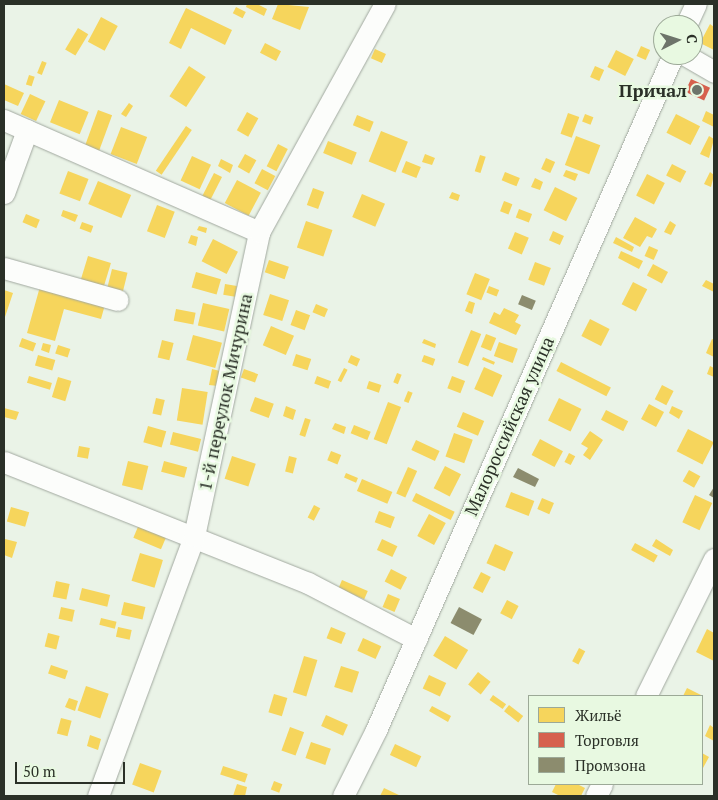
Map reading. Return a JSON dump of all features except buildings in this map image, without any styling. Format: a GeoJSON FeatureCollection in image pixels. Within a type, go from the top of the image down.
{"type":"FeatureCollection","features":[{"type":"Feature","properties":{"kind":"street","name":"1-й переулок Мичурина"},"geometry":{"type":"LineString","coordinates":[[98,796],[194,536],[259,232],[385,4]]}},
{"type":"Feature","properties":{"kind":"street","name":"Малороссийская улица"},"geometry":{"type":"LineString","coordinates":[[343,796],[416,639],[669,65]]}},
{"type":"Feature","properties":{"kind":"street"},"geometry":{"type":"LineString","coordinates":[[702,65],[714,72]]}},
{"type":"Feature","properties":{"kind":"street"},"geometry":{"type":"LineString","coordinates":[[4,120],[259,232]]}},
{"type":"Feature","properties":{"kind":"street"},"geometry":{"type":"LineString","coordinates":[[4,193],[27,130]]}},
{"type":"Feature","properties":{"kind":"street"},"geometry":{"type":"LineString","coordinates":[[4,268],[118,300]]}},
{"type":"Feature","properties":{"kind":"street"},"geometry":{"type":"LineString","coordinates":[[4,462],[194,536],[308,583],[416,639]]}},
{"type":"Feature","properties":{"kind":"street"},"geometry":{"type":"LineString","coordinates":[[646,695],[714,559]]}},
{"type":"Feature","properties":{"kind":"place","name":"Причал"},"geometry":{"type":"Point","coordinates":[697,90]}}]}
